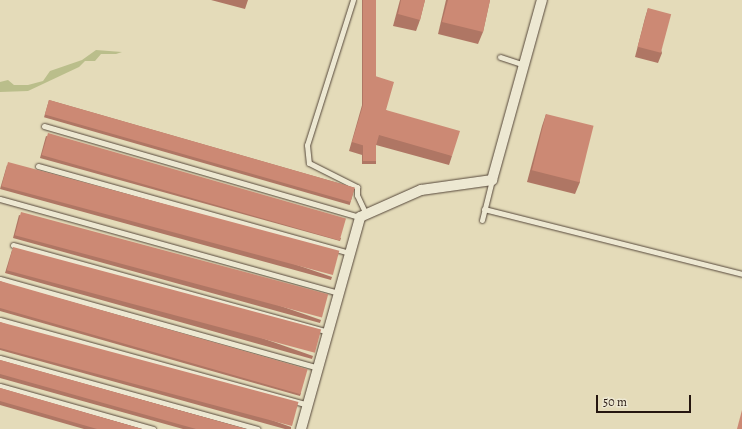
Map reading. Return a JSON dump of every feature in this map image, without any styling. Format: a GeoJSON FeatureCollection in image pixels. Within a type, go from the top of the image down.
{"type":"FeatureCollection","features":[{"type":"Feature","properties":{"kind":"street"},"geometry":{"type":"LineString","coordinates":[[301,429],[350,252],[363,216],[421,190],[492,180],[542,0]]}},
{"type":"Feature","properties":{"kind":"lane"},"geometry":{"type":"LineString","coordinates":[[44,126],[363,216],[357,187],[309,164],[307,145],[353,0]]}},
{"type":"Feature","properties":{"kind":"lane"},"geometry":{"type":"LineString","coordinates":[[500,57],[525,65]]}},
{"type":"Feature","properties":{"kind":"lane"},"geometry":{"type":"LineString","coordinates":[[38,166],[350,252]]}},
{"type":"Feature","properties":{"kind":"lane"},"geometry":{"type":"LineString","coordinates":[[482,220],[492,180]]}},
{"type":"Feature","properties":{"kind":"lane"},"geometry":{"type":"LineString","coordinates":[[0,199],[339,293]]}},
{"type":"Feature","properties":{"kind":"lane"},"geometry":{"type":"LineString","coordinates":[[484,209],[742,274]]}},
{"type":"Feature","properties":{"kind":"lane"},"geometry":{"type":"LineString","coordinates":[[13,245],[328,332]]}},
{"type":"Feature","properties":{"kind":"lane"},"geometry":{"type":"LineString","coordinates":[[0,279],[318,368]]}},
{"type":"Feature","properties":{"kind":"lane"},"geometry":{"type":"LineString","coordinates":[[0,320],[308,405]]}},
{"type":"Feature","properties":{"kind":"lane"},"geometry":{"type":"LineString","coordinates":[[0,358],[257,429]]}},
{"type":"Feature","properties":{"kind":"lane"},"geometry":{"type":"LineString","coordinates":[[0,386],[153,429]]}},
{"type":"Feature","properties":{"kind":"green space"},"geometry":{"type":"Polygon","coordinates":[[[96,50],[122,52],[116,54],[101,54],[95,61],[85,61],[79,67],[28,91],[0,92],[0,82],[8,80],[14,85],[28,85],[43,81],[50,71],[82,60],[96,50]]]}},
{"type":"Feature","properties":{"kind":"building"},"geometry":{"type":"Polygon","coordinates":[[[363,0],[376,0],[376,161],[363,161],[363,0]]]}},
{"type":"Feature","properties":{"kind":"building"},"geometry":{"type":"Polygon","coordinates":[[[401,0],[425,0],[420,20],[398,14],[401,0]]]}},
{"type":"Feature","properties":{"kind":"building"},"geometry":{"type":"Polygon","coordinates":[[[448,0],[490,0],[483,32],[442,22],[448,0]]]}},
{"type":"Feature","properties":{"kind":"building"},"geometry":{"type":"Polygon","coordinates":[[[648,8],[671,14],[661,53],[638,47],[648,8]]]}},
{"type":"Feature","properties":{"kind":"building"},"geometry":{"type":"Polygon","coordinates":[[[372,75],[394,82],[386,110],[460,131],[452,156],[379,135],[375,149],[352,142],[372,75]]]}},
{"type":"Feature","properties":{"kind":"building"},"geometry":{"type":"Polygon","coordinates":[[[49,100],[355,188],[351,202],[45,114],[49,100]]]}},
{"type":"Feature","properties":{"kind":"building"},"geometry":{"type":"Polygon","coordinates":[[[546,114],[594,126],[580,182],[532,170],[546,114]]]}},
{"type":"Feature","properties":{"kind":"building"},"geometry":{"type":"Polygon","coordinates":[[[48,133],[346,218],[340,241],[42,155],[48,133]]]}},
{"type":"Feature","properties":{"kind":"building"},"geometry":{"type":"Polygon","coordinates":[[[8,162],[339,251],[333,275],[2,186],[8,162]]]}},
{"type":"Feature","properties":{"kind":"building"},"geometry":{"type":"Polygon","coordinates":[[[21,212],[328,294],[322,317],[15,235],[21,212]]]}},
{"type":"Feature","properties":{"kind":"building"},"geometry":{"type":"Polygon","coordinates":[[[13,247],[321,330],[315,353],[7,270],[13,247]]]}},
{"type":"Feature","properties":{"kind":"building"},"geometry":{"type":"Polygon","coordinates":[[[0,281],[308,369],[300,394],[0,308],[0,281]]]}},
{"type":"Feature","properties":{"kind":"building"},"geometry":{"type":"Polygon","coordinates":[[[0,322],[298,402],[292,426],[0,348],[0,322]]]}},
{"type":"Feature","properties":{"kind":"building"},"geometry":{"type":"Polygon","coordinates":[[[0,360],[246,429],[196,429],[0,374],[0,360]]]}},
{"type":"Feature","properties":{"kind":"building"},"geometry":{"type":"Polygon","coordinates":[[[0,388],[142,429],[97,429],[0,401],[0,388]]]}},
{"type":"Feature","properties":{"kind":"building"},"geometry":{"type":"Polygon","coordinates":[[[742,410],[742,429],[737,429],[742,410]]]}}]}
